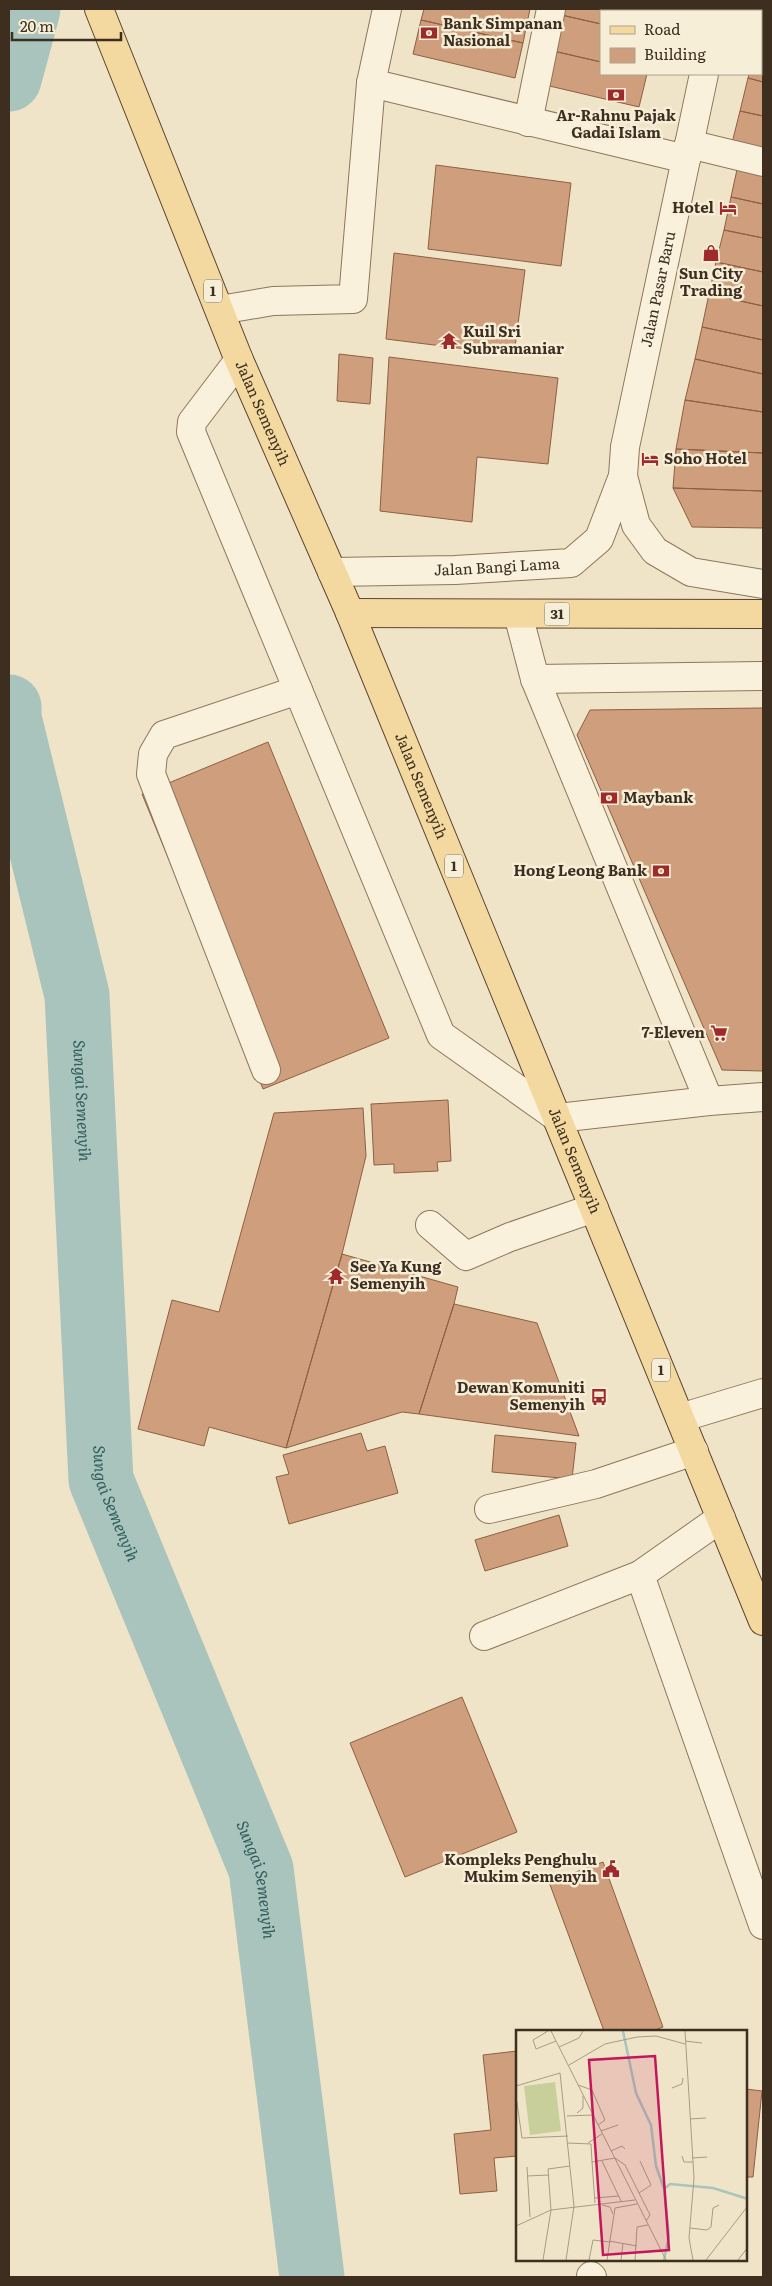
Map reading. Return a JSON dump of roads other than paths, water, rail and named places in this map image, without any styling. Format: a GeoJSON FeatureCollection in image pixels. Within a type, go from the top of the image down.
{"type":"FeatureCollection","features":[{"type":"Feature","properties":{"kind":"main road","name":"Jalan Semenyih"},"geometry":{"type":"LineString","coordinates":[[99,9],[239,360],[350,613],[763,1621]]}},
{"type":"Feature","properties":{"kind":"main road","name":"31"},"geometry":{"type":"LineString","coordinates":[[350,613],[763,614]]}},
{"type":"Feature","properties":{"kind":"street"},"geometry":{"type":"LineString","coordinates":[[220,310],[273,301],[354,298],[371,83],[388,9]]}},
{"type":"Feature","properties":{"kind":"street"},"geometry":{"type":"LineString","coordinates":[[528,122],[551,9]]}},
{"type":"Feature","properties":{"kind":"street","name":"Jalan Pasar Baru"},"geometry":{"type":"LineString","coordinates":[[623,476],[625,446],[704,75]]}},
{"type":"Feature","properties":{"kind":"street"},"geometry":{"type":"LineString","coordinates":[[371,83],[528,122],[687,151],[763,162]]}},
{"type":"Feature","properties":{"kind":"street"},"geometry":{"type":"LineString","coordinates":[[239,360],[192,422],[191,432],[441,1035],[558,1118],[709,1101],[763,1097]]}},
{"type":"Feature","properties":{"kind":"street"},"geometry":{"type":"LineString","coordinates":[[623,476],[636,525],[655,550],[691,572],[763,584]]}},
{"type":"Feature","properties":{"kind":"street","name":"Jalan Bangi Lama"},"geometry":{"type":"LineString","coordinates":[[332,572],[455,570],[571,563],[599,539],[623,476]]}},
{"type":"Feature","properties":{"kind":"street"},"geometry":{"type":"LineString","coordinates":[[518,614],[536,679],[709,1101]]}},
{"type":"Feature","properties":{"kind":"street"},"geometry":{"type":"LineString","coordinates":[[536,679],[763,676]]}},
{"type":"Feature","properties":{"kind":"street"},"geometry":{"type":"LineString","coordinates":[[266,1070],[151,774],[153,754],[164,735],[298,690]]}},
{"type":"Feature","properties":{"kind":"street"},"geometry":{"type":"LineString","coordinates":[[430,1225],[466,1256],[510,1237],[594,1208]]}},
{"type":"Feature","properties":{"kind":"street"},"geometry":{"type":"LineString","coordinates":[[680,1418],[763,1393]]}},
{"type":"Feature","properties":{"kind":"street"},"geometry":{"type":"LineString","coordinates":[[489,1509],[596,1484],[694,1450]]}},
{"type":"Feature","properties":{"kind":"street"},"geometry":{"type":"LineString","coordinates":[[484,1636],[640,1574],[721,1518]]}},
{"type":"Feature","properties":{"kind":"street"},"geometry":{"type":"LineString","coordinates":[[640,1574],[763,1925]]}},
{"type":"Feature","properties":{"kind":"waterway","name":"Sungai Semenyih"},"geometry":{"type":"LineString","coordinates":[[9,79],[28,9]]}},
{"type":"Feature","properties":{"kind":"waterway","name":"Sungai Semenyih"},"geometry":{"type":"LineString","coordinates":[[9,707],[9,718],[77,995],[101,1480],[261,1869],[312,2277]]}},
{"type":"Feature","properties":{"kind":"place","name":"Bank Simpanan Nasional"},"geometry":{"type":"Point","coordinates":[429,33]}},
{"type":"Feature","properties":{"kind":"place","name":"Ar-Rahnu Pajak Gadai Islam"},"geometry":{"type":"Point","coordinates":[616,95]}},
{"type":"Feature","properties":{"kind":"place","name":"Hotel"},"geometry":{"type":"Point","coordinates":[728,208]}},
{"type":"Feature","properties":{"kind":"place","name":"Sun City Trading"},"geometry":{"type":"Point","coordinates":[711,253]}},
{"type":"Feature","properties":{"kind":"place","name":"Kuil Sri Subramaniar"},"geometry":{"type":"Point","coordinates":[449,341]}},
{"type":"Feature","properties":{"kind":"place","name":"Soho Hotel"},"geometry":{"type":"Point","coordinates":[650,459]}},
{"type":"Feature","properties":{"kind":"place","name":"Maybank"},"geometry":{"type":"Point","coordinates":[609,798]}},
{"type":"Feature","properties":{"kind":"place","name":"Hong Leong Bank"},"geometry":{"type":"Point","coordinates":[661,871]}},
{"type":"Feature","properties":{"kind":"place","name":"7-Eleven"},"geometry":{"type":"Point","coordinates":[719,1033]}},
{"type":"Feature","properties":{"kind":"place","name":"See Ya Kung Semenyih"},"geometry":{"type":"Point","coordinates":[336,1276]}},
{"type":"Feature","properties":{"kind":"place","name":"Dewan Komuniti Semenyih"},"geometry":{"type":"Point","coordinates":[599,1397]}},
{"type":"Feature","properties":{"kind":"place","name":"Kompleks Penghulu Mukim Semenyih"},"geometry":{"type":"Point","coordinates":[611,1869]}}]}
